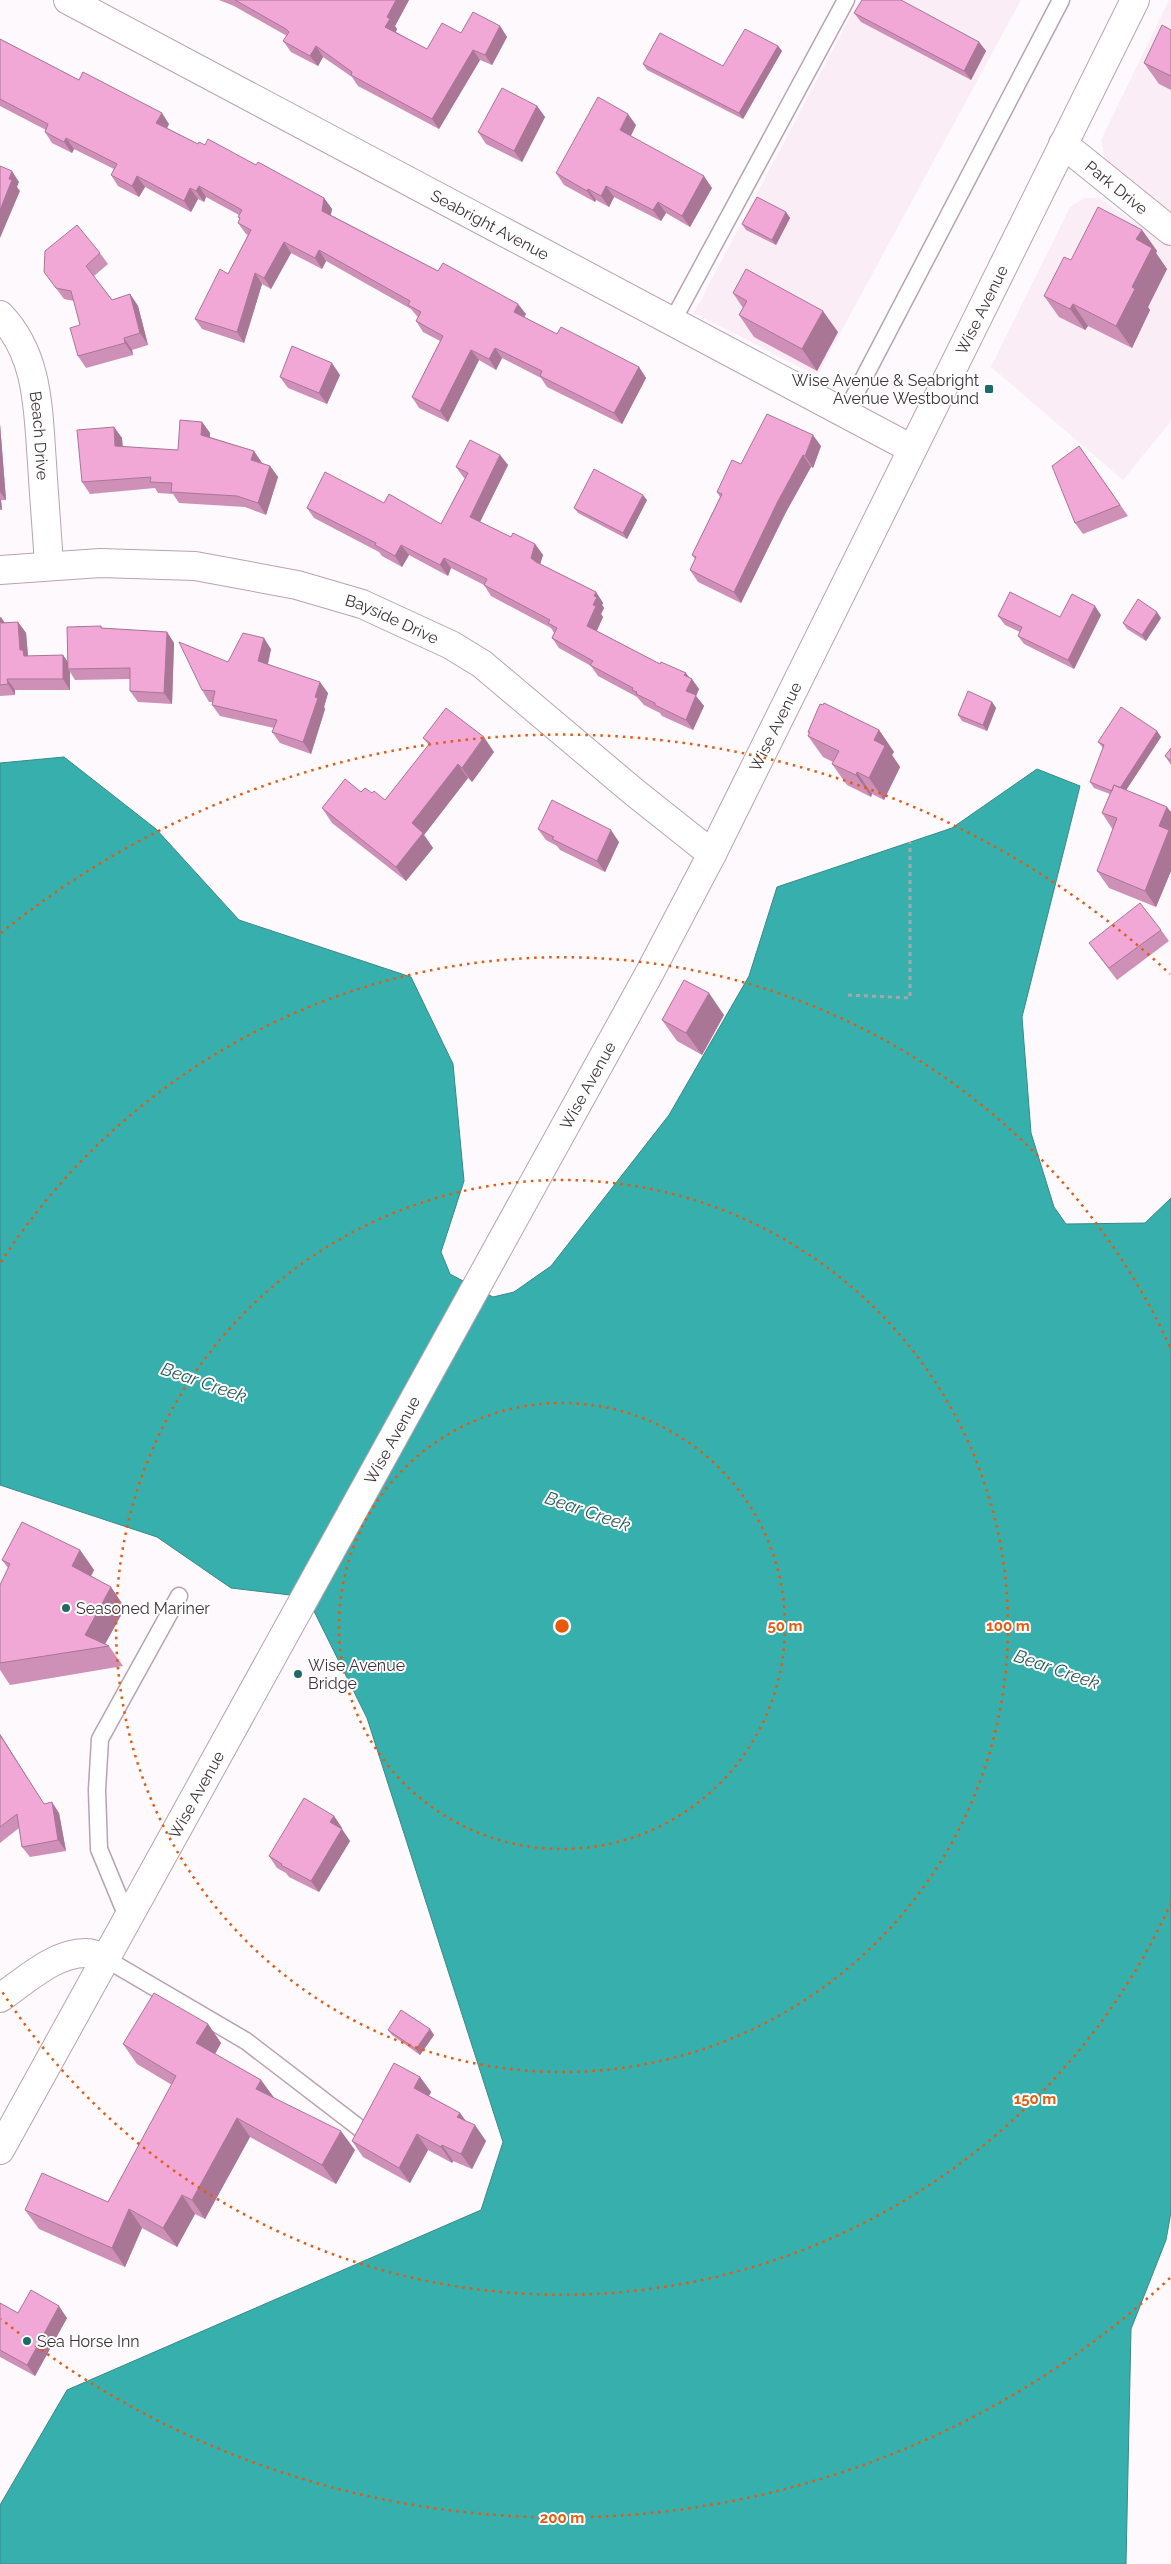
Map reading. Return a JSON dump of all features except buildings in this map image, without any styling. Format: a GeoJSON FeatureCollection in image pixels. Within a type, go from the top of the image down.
{"type":"FeatureCollection","features":[{"type":"Feature","properties":{"kind":"main road","name":"Seabright Avenue"},"geometry":{"type":"LineString","coordinates":[[68,0],[912,449]]}},
{"type":"Feature","properties":{"kind":"main road","name":"Wise Avenue"},"geometry":{"type":"LineString","coordinates":[[0,2150],[542,1171],[649,974],[712,854],[1135,0]]}},
{"type":"Feature","properties":{"kind":"main road","name":"Park Drive"},"geometry":{"type":"LineString","coordinates":[[1063,144],[1171,231]]}},
{"type":"Feature","properties":{"kind":"main road","name":"Beach Drive"},"geometry":{"type":"LineString","coordinates":[[0,315],[11,326],[22,346],[35,387],[49,566]]}},
{"type":"Feature","properties":{"kind":"main road","name":"Bayside Drive"},"geometry":{"type":"LineString","coordinates":[[0,570],[49,566],[142,563],[227,570],[334,595],[390,616],[451,645],[482,664],[634,792],[712,854]]}},
{"type":"Feature","properties":{"kind":"main road"},"geometry":{"type":"LineString","coordinates":[[0,1998],[39,1971],[68,1956],[90,1953],[106,1959]]}},
{"type":"Feature","properties":{"kind":"lane"},"geometry":{"type":"LineString","coordinates":[[672,322],[846,0]]}},
{"type":"Feature","properties":{"kind":"lane"},"geometry":{"type":"LineString","coordinates":[[845,414],[1061,0]]}},
{"type":"Feature","properties":{"kind":"lane"},"geometry":{"type":"LineString","coordinates":[[128,1918],[99,1849],[96,1790],[100,1739],[179,1596]]}},
{"type":"Feature","properties":{"kind":"lane"},"geometry":{"type":"LineString","coordinates":[[106,1959],[246,2040],[362,2130]]}},
{"type":"Feature","properties":{"kind":"path"},"geometry":{"type":"LineString","coordinates":[[848,995],[910,998],[910,842]]}},
{"type":"Feature","properties":{"kind":"shaded area"},"geometry":{"type":"Polygon","coordinates":[[[859,0],[1021,0],[817,376],[694,313],[859,0]]]}},
{"type":"Feature","properties":{"kind":"shaded area"},"geometry":{"type":"Polygon","coordinates":[[[1169,0],[1171,0],[1171,211],[1105,161],[1101,140],[1169,0]]]}},
{"type":"Feature","properties":{"kind":"shaded area"},"geometry":{"type":"Polygon","coordinates":[[[1085,198],[1099,198],[1171,246],[1171,421],[1123,480],[991,367],[1070,207],[1085,198]]]}},
{"type":"Feature","properties":{"kind":"water","name":"Bear Creek"},"geometry":{"type":"Polygon","coordinates":[[[64,757],[156,829],[239,920],[411,977],[453,1064],[464,1181],[441,1252],[450,1274],[493,1297],[514,1292],[551,1266],[669,1115],[749,976],[777,887],[952,828],[1037,769],[1080,786],[1022,1017],[1031,1133],[1054,1207],[1066,1224],[1145,1223],[1171,1198],[1171,2212],[1166,2240],[1131,2329],[1126,2564],[0,2564],[0,2505],[67,2390],[481,2210],[503,2142],[367,1718],[307,1597],[231,1588],[157,1537],[0,1485],[0,763],[64,757]]]}},
{"type":"Feature","properties":{"kind":"place","name":"Wise Avenue & Seabright Avenue Westbound"},"geometry":{"type":"Point","coordinates":[989,389]}},
{"type":"Feature","properties":{"kind":"place","name":"Seasoned Mariner"},"geometry":{"type":"Point","coordinates":[66,1608]}},
{"type":"Feature","properties":{"kind":"place","name":"Wise Avenue Bridge"},"geometry":{"type":"Point","coordinates":[298,1674]}},
{"type":"Feature","properties":{"kind":"place","name":"Sea Horse Inn"},"geometry":{"type":"Point","coordinates":[27,2341]}}]}
